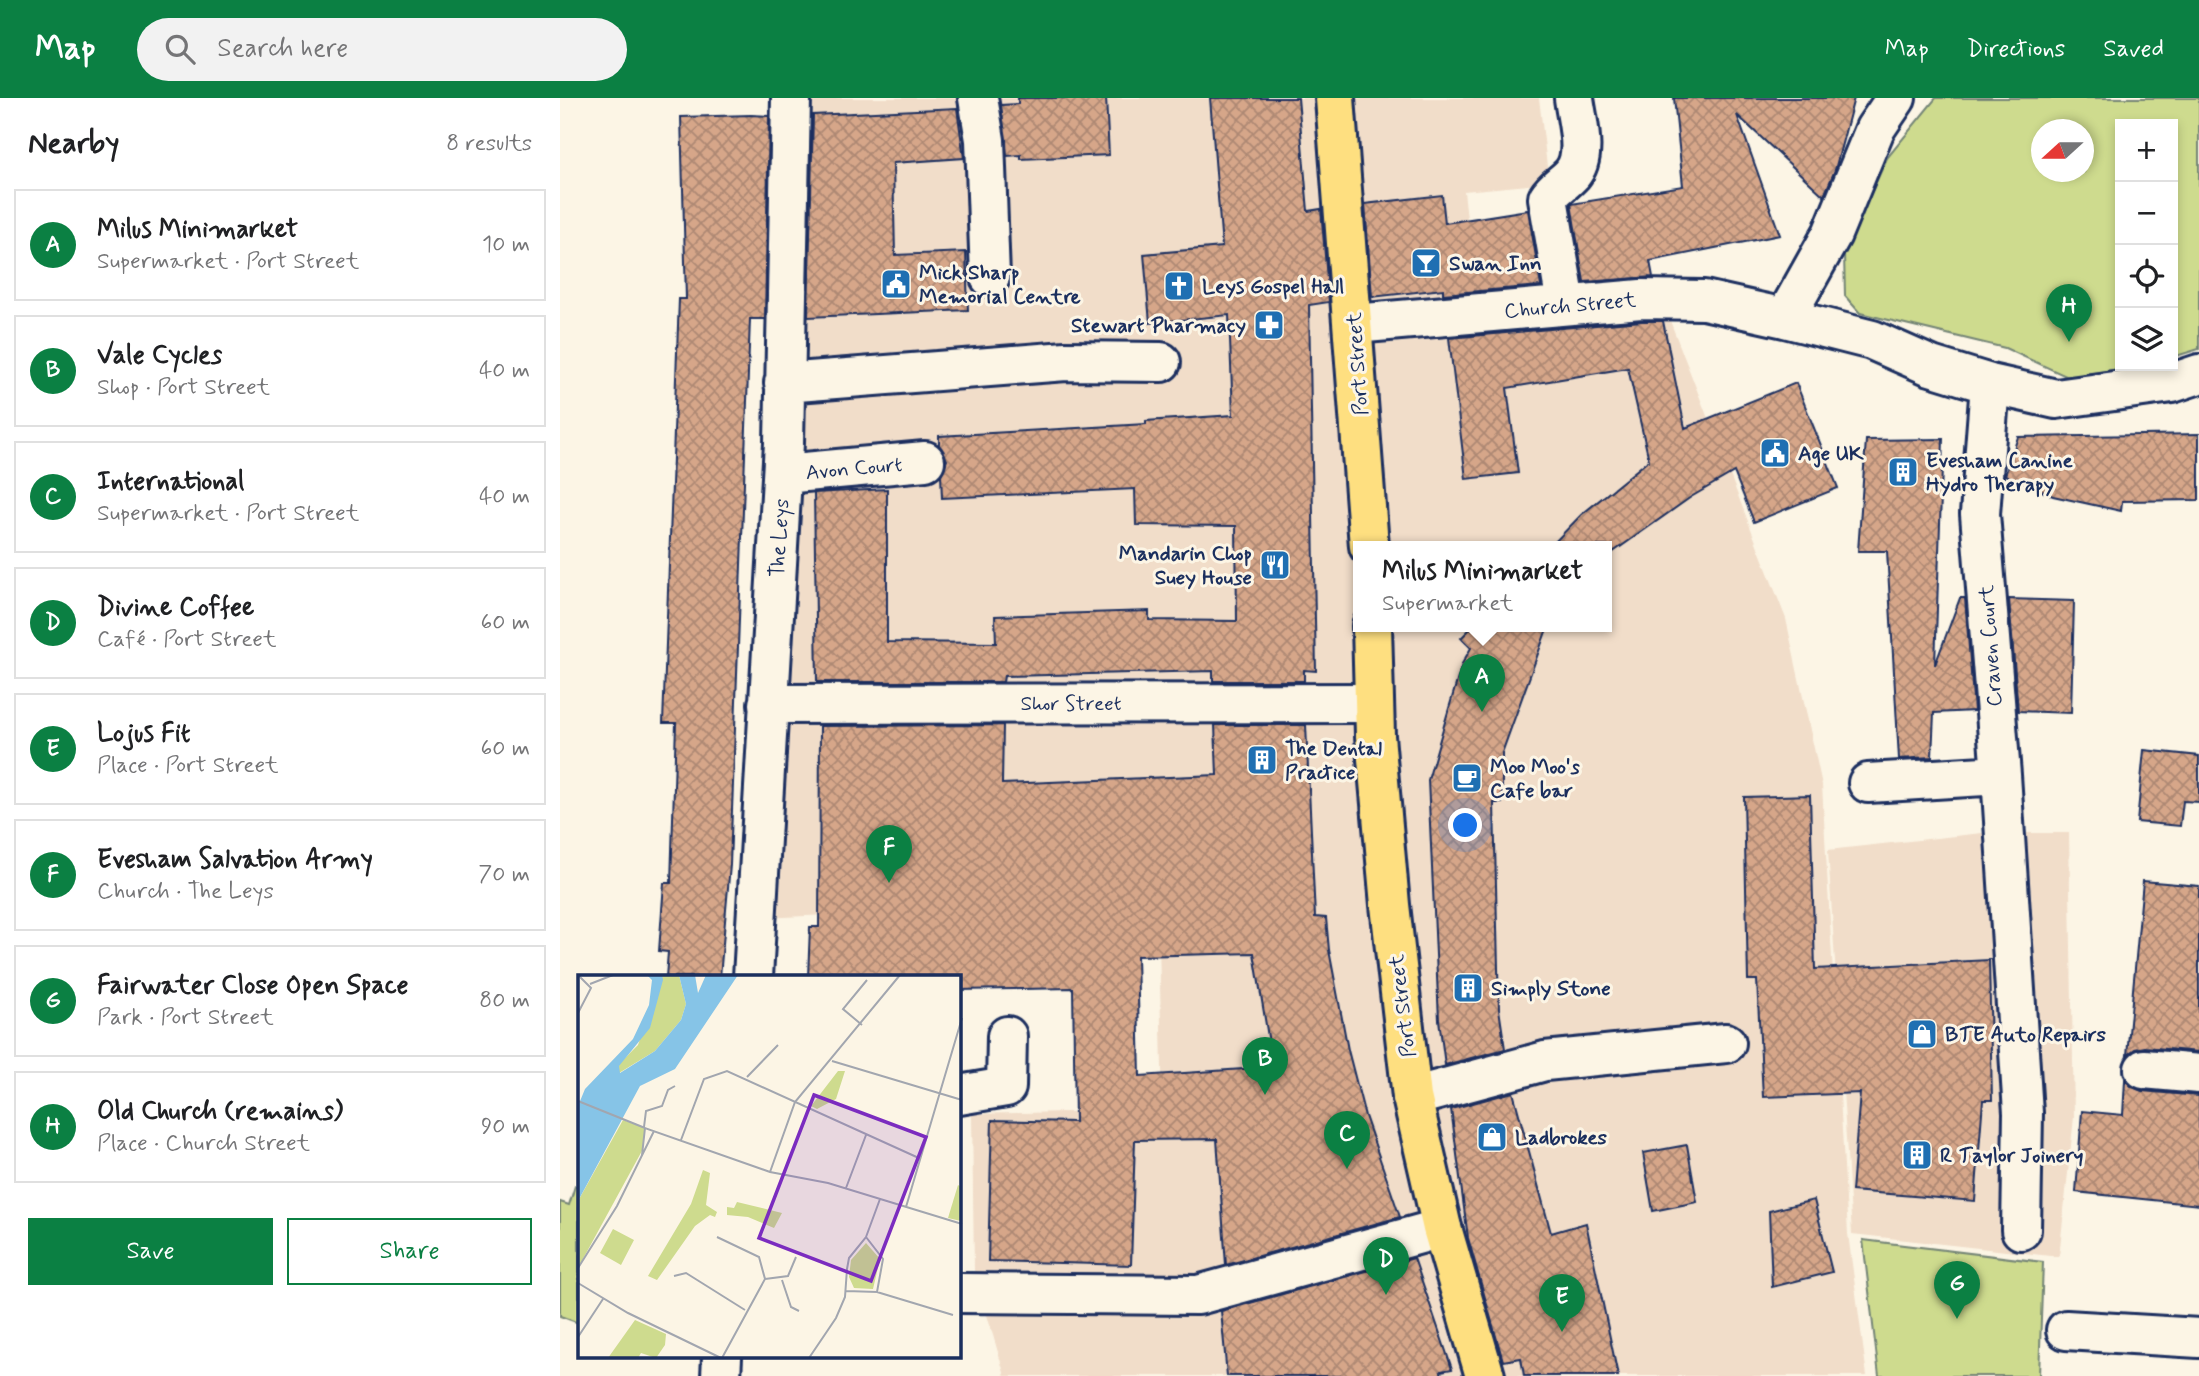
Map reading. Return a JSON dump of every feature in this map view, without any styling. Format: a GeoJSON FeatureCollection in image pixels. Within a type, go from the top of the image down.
{"type":"FeatureCollection","features":[{"type":"Feature","properties":{"kind":"main road","name":"Port Street"},"geometry":{"type":"LineString","coordinates":[[1335,98],[1369,541]]}},
{"type":"Feature","properties":{"kind":"main road","name":"Port Street"},"geometry":{"type":"LineString","coordinates":[[1372,632],[1374,703],[1390,905],[1412,1097],[1442,1228],[1485,1376]]}},
{"type":"Feature","properties":{"kind":"street","name":"The Leys"},"geometry":{"type":"LineString","coordinates":[[753,975],[783,474],[791,98]]}},
{"type":"Feature","properties":{"kind":"street"},"geometry":{"type":"LineString","coordinates":[[978,98],[985,140],[990,277]]}},
{"type":"Feature","properties":{"kind":"street"},"geometry":{"type":"LineString","coordinates":[[1566,304],[1548,198],[1553,189],[1569,178],[1581,160],[1574,98]]}},
{"type":"Feature","properties":{"kind":"street"},"geometry":{"type":"LineString","coordinates":[[1785,318],[1832,234],[1875,130],[1896,98]]}},
{"type":"Feature","properties":{"kind":"street","name":"Church Street"},"geometry":{"type":"LineString","coordinates":[[1354,324],[1566,304],[1641,299],[1704,300],[1872,341],[1931,366],[1990,384],[2056,399],[2172,383],[2199,374]]}},
{"type":"Feature","properties":{"kind":"street"},"geometry":{"type":"LineString","coordinates":[[784,383],[1066,361],[1161,362]]}},
{"type":"Feature","properties":{"kind":"street","name":"Craven Court"},"geometry":{"type":"LineString","coordinates":[[1990,384],[1980,514],[2001,775],[2023,1113],[2021,1230]]}},
{"type":"Feature","properties":{"kind":"street","name":"Avon Court"},"geometry":{"type":"LineString","coordinates":[[783,474],[925,461]]}},
{"type":"Feature","properties":{"kind":"street","name":"Shor Street"},"geometry":{"type":"LineString","coordinates":[[768,704],[1374,703]]}},
{"type":"Feature","properties":{"kind":"street"},"geometry":{"type":"LineString","coordinates":[[1868,783],[2001,775]]}},
{"type":"Feature","properties":{"kind":"street"},"geometry":{"type":"LineString","coordinates":[[961,1095],[1006,1087],[1007,1036]]}},
{"type":"Feature","properties":{"kind":"street"},"geometry":{"type":"LineString","coordinates":[[1412,1097],[1545,1061],[1726,1043]]}},
{"type":"Feature","properties":{"kind":"street"},"geometry":{"type":"LineString","coordinates":[[2144,1069],[2199,1074]]}},
{"type":"Feature","properties":{"kind":"street"},"geometry":{"type":"LineString","coordinates":[[961,1293],[1198,1295],[1442,1228]]}},
{"type":"Feature","properties":{"kind":"street"},"geometry":{"type":"LineString","coordinates":[[2066,1330],[2199,1338]]}},
{"type":"Feature","properties":{"kind":"street"},"geometry":{"type":"LineString","coordinates":[[721,1376],[722,1358]]}},
{"type":"Feature","properties":{"kind":"shaded area"},"geometry":{"type":"Polygon","coordinates":[[[795,98],[1539,98],[1549,183],[1464,191],[1478,319],[1667,313],[1786,619],[1822,785],[1848,1234],[1867,1376],[1005,1376],[974,1271],[972,1114],[1163,1110],[1158,900],[762,918],[795,98]]]}},
{"type":"Feature","properties":{"kind":"shaded area"},"geometry":{"type":"Polygon","coordinates":[[[1982,833],[2069,833],[2074,1117],[2059,1257],[1852,1234],[1828,850],[1982,833]]]}},
{"type":"Feature","properties":{"kind":"green space"},"geometry":{"type":"Polygon","coordinates":[[[1936,98],[2199,98],[2199,349],[2178,355],[2178,119],[2115,119],[2115,370],[2068,377],[2005,348],[1860,313],[1845,296],[1844,253],[1887,158],[1936,98]]]}},
{"type":"Feature","properties":{"kind":"green space"},"geometry":{"type":"Polygon","coordinates":[[[575,1186],[578,1188],[578,1323],[560,1316],[560,1202],[569,1205],[575,1186]]]}},
{"type":"Feature","properties":{"kind":"green space"},"geometry":{"type":"Polygon","coordinates":[[[1863,1240],[2043,1262],[2039,1376],[1879,1376],[1863,1240]]]}},
{"type":"Feature","properties":{"kind":"building"},"geometry":{"type":"Polygon","coordinates":[[[1018,98],[1106,98],[1109,155],[1021,159],[1021,155],[1007,156],[1001,105],[1018,104],[1018,98]]]}},
{"type":"Feature","properties":{"kind":"building"},"geometry":{"type":"Polygon","coordinates":[[[1210,98],[1298,98],[1308,211],[1321,209],[1329,302],[1309,305],[1316,671],[1304,670],[1304,681],[1213,681],[1213,671],[1004,676],[1003,682],[817,682],[814,493],[887,489],[887,642],[996,643],[995,616],[1149,611],[1149,620],[1237,621],[1236,526],[1136,525],[1135,489],[942,498],[941,475],[947,460],[939,445],[939,436],[1146,424],[1146,421],[1233,415],[1229,315],[1150,323],[1144,254],[1222,247],[1210,98]]]}},
{"type":"Feature","properties":{"kind":"building"},"geometry":{"type":"Polygon","coordinates":[[[1674,98],[1854,98],[1835,170],[1824,196],[1737,115],[1780,235],[1650,261],[1653,277],[1584,282],[1571,204],[1683,186],[1674,98]]]}},
{"type":"Feature","properties":{"kind":"building"},"geometry":{"type":"Polygon","coordinates":[[[957,108],[964,158],[893,163],[895,255],[966,252],[968,310],[808,317],[813,115],[957,108]]]}},
{"type":"Feature","properties":{"kind":"building"},"geometry":{"type":"Polygon","coordinates":[[[769,116],[765,319],[750,319],[730,865],[720,975],[666,975],[668,952],[659,951],[664,883],[671,883],[676,723],[663,723],[679,299],[686,299],[681,117],[769,116]]]}},
{"type":"Feature","properties":{"kind":"building"},"geometry":{"type":"Polygon","coordinates":[[[1442,195],[1445,223],[1528,210],[1541,286],[1443,294],[1443,289],[1372,297],[1365,204],[1442,195]]]}},
{"type":"Feature","properties":{"kind":"building"},"geometry":{"type":"Polygon","coordinates":[[[1663,321],[1685,428],[1796,383],[1838,488],[1754,522],[1734,472],[1691,497],[1612,553],[1612,541],[1556,541],[1581,515],[1649,460],[1628,368],[1507,388],[1518,473],[1466,479],[1449,338],[1663,321]]]}},
{"type":"Feature","properties":{"kind":"building"},"geometry":{"type":"Polygon","coordinates":[[[2199,434],[2199,500],[2122,501],[2121,511],[2053,496],[2005,475],[2018,437],[2199,434]]]}},
{"type":"Feature","properties":{"kind":"building"},"geometry":{"type":"Polygon","coordinates":[[[1943,439],[1935,665],[1960,598],[1965,598],[1974,711],[1934,713],[1932,757],[1899,759],[1887,551],[1858,551],[1866,440],[1943,439]]]}},
{"type":"Feature","properties":{"kind":"building"},"geometry":{"type":"Polygon","coordinates":[[[2009,599],[2074,601],[2071,713],[2018,711],[2009,599]]]}},
{"type":"Feature","properties":{"kind":"building"},"geometry":{"type":"Polygon","coordinates":[[[1467,632],[1546,632],[1502,753],[1502,803],[1494,803],[1499,1009],[1505,1049],[1445,1065],[1439,1020],[1428,780],[1462,664],[1471,648],[1461,638],[1467,632]]]}},
{"type":"Feature","properties":{"kind":"building"},"geometry":{"type":"Polygon","coordinates":[[[1003,725],[1002,784],[1217,775],[1215,725],[1306,725],[1315,917],[1326,918],[1329,950],[1348,1050],[1365,1116],[1400,1217],[1226,1265],[1217,1139],[1135,1140],[1131,1265],[988,1261],[992,1120],[1075,1122],[1073,988],[961,990],[961,975],[808,975],[810,927],[819,927],[820,726],[1003,725]],[[1254,953],[1137,956],[1140,1076],[1273,1067],[1254,953]]]}},
{"type":"Feature","properties":{"kind":"building"},"geometry":{"type":"Polygon","coordinates":[[[2144,750],[2199,756],[2199,802],[2183,801],[2180,826],[2137,822],[2144,750]]]}},
{"type":"Feature","properties":{"kind":"building"},"geometry":{"type":"Polygon","coordinates":[[[1810,795],[1815,969],[1989,960],[1992,1100],[1983,1100],[1975,1201],[1852,1191],[1860,1093],[1763,1097],[1757,980],[1748,980],[1744,797],[1810,795]]]}},
{"type":"Feature","properties":{"kind":"building"},"geometry":{"type":"Polygon","coordinates":[[[2143,881],[2199,886],[2199,1052],[2145,1047],[2135,1049],[2127,1055],[2143,881]]]}},
{"type":"Feature","properties":{"kind":"building"},"geometry":{"type":"Polygon","coordinates":[[[2125,1080],[2142,1091],[2199,1096],[2199,1205],[2076,1192],[2082,1111],[2123,1115],[2125,1080]]]}},
{"type":"Feature","properties":{"kind":"building"},"geometry":{"type":"Polygon","coordinates":[[[1513,1092],[1551,1233],[1586,1223],[1618,1376],[1524,1376],[1521,1358],[1503,1361],[1468,1238],[1451,1109],[1513,1092]]]}},
{"type":"Feature","properties":{"kind":"building"},"geometry":{"type":"Polygon","coordinates":[[[1687,1145],[1697,1202],[1653,1211],[1643,1153],[1687,1145]]]}},
{"type":"Feature","properties":{"kind":"building"},"geometry":{"type":"Polygon","coordinates":[[[1814,1200],[1832,1272],[1772,1287],[1769,1211],[1814,1200]]]}},
{"type":"Feature","properties":{"kind":"building"},"geometry":{"type":"Polygon","coordinates":[[[1414,1258],[1452,1369],[1441,1371],[1442,1376],[1227,1376],[1221,1311],[1414,1258]]]}},
{"type":"Feature","properties":{"kind":"place","name":"Swan Inn"},"geometry":{"type":"Point","coordinates":[1426,263]}},
{"type":"Feature","properties":{"kind":"place","name":"Mick Sharp Memorial Centre"},"geometry":{"type":"Point","coordinates":[896,284]}},
{"type":"Feature","properties":{"kind":"place","name":"Leys Gospel Hall"},"geometry":{"type":"Point","coordinates":[1179,286]}},
{"type":"Feature","properties":{"kind":"place","name":"Stewart Pharmacy"},"geometry":{"type":"Point","coordinates":[1269,325]}},
{"type":"Feature","properties":{"kind":"place","name":"Old Church (remains)"},"geometry":{"type":"Point","coordinates":[2069,342]}},
{"type":"Feature","properties":{"kind":"place","name":"Age UK"},"geometry":{"type":"Point","coordinates":[1775,453]}},
{"type":"Feature","properties":{"kind":"place","name":"Evesham Canine Hydro Therapy"},"geometry":{"type":"Point","coordinates":[1903,472]}},
{"type":"Feature","properties":{"kind":"place","name":"Mandarin Chop Suey House"},"geometry":{"type":"Point","coordinates":[1275,565]}},
{"type":"Feature","properties":{"kind":"place","name":"Milus Minimarket"},"geometry":{"type":"Point","coordinates":[1482,712]}},
{"type":"Feature","properties":{"kind":"place","name":"The Dental Practice"},"geometry":{"type":"Point","coordinates":[1262,760]}},
{"type":"Feature","properties":{"kind":"place","name":"Moo Moo's Cafe bar"},"geometry":{"type":"Point","coordinates":[1467,778]}},
{"type":"Feature","properties":{"kind":"place","name":"Evesham Salvation Army"},"geometry":{"type":"Point","coordinates":[889,883]}},
{"type":"Feature","properties":{"kind":"place","name":"Simply Stone"},"geometry":{"type":"Point","coordinates":[1468,988]}},
{"type":"Feature","properties":{"kind":"place","name":"BTE Auto Repairs"},"geometry":{"type":"Point","coordinates":[1922,1034]}},
{"type":"Feature","properties":{"kind":"place","name":"Vale Cycles"},"geometry":{"type":"Point","coordinates":[1265,1095]}},
{"type":"Feature","properties":{"kind":"place","name":"Ladbrokes"},"geometry":{"type":"Point","coordinates":[1492,1137]}},
{"type":"Feature","properties":{"kind":"place","name":"R Taylor Joinery"},"geometry":{"type":"Point","coordinates":[1917,1155]}},
{"type":"Feature","properties":{"kind":"place","name":"International"},"geometry":{"type":"Point","coordinates":[1347,1169]}},
{"type":"Feature","properties":{"kind":"place","name":"Divine Coffee"},"geometry":{"type":"Point","coordinates":[1386,1295]}},
{"type":"Feature","properties":{"kind":"place","name":"Fairwater Close Open Space"},"geometry":{"type":"Point","coordinates":[1957,1319]}},
{"type":"Feature","properties":{"kind":"place","name":"Lojus Fit"},"geometry":{"type":"Point","coordinates":[1562,1332]}}]}
